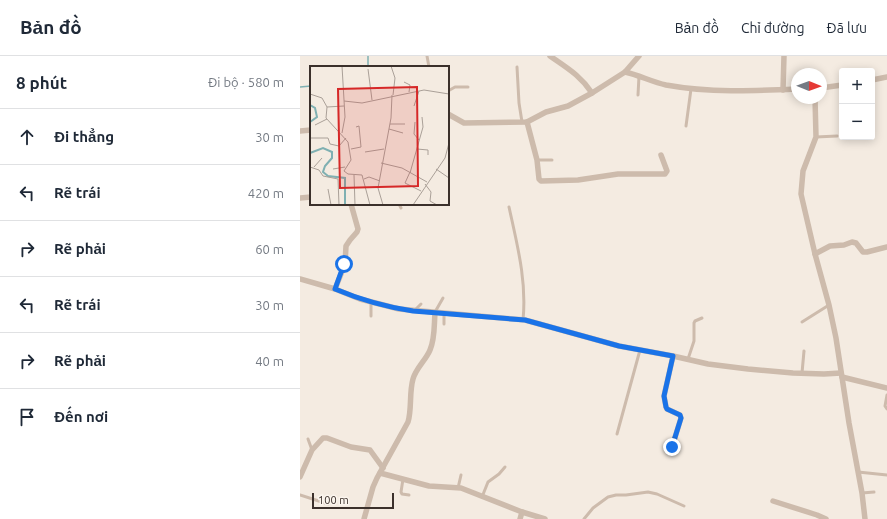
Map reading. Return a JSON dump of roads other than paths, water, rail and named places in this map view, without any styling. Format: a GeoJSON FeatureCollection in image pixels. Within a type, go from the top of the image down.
{"type":"FeatureCollection","features":[{"type":"Feature","properties":{"kind":"street"},"geometry":{"type":"LineString","coordinates":[[550,56],[565,65],[580,77],[592,93]]}},
{"type":"Feature","properties":{"kind":"street"},"geometry":{"type":"LineString","coordinates":[[783,90],[784,56]]}},
{"type":"Feature","properties":{"kind":"street"},"geometry":{"type":"LineString","coordinates":[[449,115],[464,123],[524,122],[546,112],[571,105],[626,72],[638,57]]}},
{"type":"Feature","properties":{"kind":"street"},"geometry":{"type":"LineString","coordinates":[[626,72],[664,84],[691,89],[720,91],[791,90]]}},
{"type":"Feature","properties":{"kind":"street"},"geometry":{"type":"LineString","coordinates":[[875,79],[886,77]]}},
{"type":"Feature","properties":{"kind":"street"},"geometry":{"type":"LineString","coordinates":[[827,87],[839,85]]}},
{"type":"Feature","properties":{"kind":"street"},"geometry":{"type":"LineString","coordinates":[[816,104],[816,137],[803,170],[801,194],[814,254],[829,305],[836,338],[865,519]]}},
{"type":"Feature","properties":{"kind":"street"},"geometry":{"type":"LineString","coordinates":[[524,122],[537,160],[539,179],[541,181],[578,180],[618,174],[666,174],[667,171],[661,155]]}},
{"type":"Feature","properties":{"kind":"street"},"geometry":{"type":"LineString","coordinates":[[300,131],[310,130]]}},
{"type":"Feature","properties":{"kind":"street"},"geometry":{"type":"LineString","coordinates":[[300,198],[310,197]]}},
{"type":"Feature","properties":{"kind":"street"},"geometry":{"type":"LineString","coordinates":[[335,289],[344,264],[346,246],[358,232],[351,205]]}},
{"type":"Feature","properties":{"kind":"street"},"geometry":{"type":"LineString","coordinates":[[814,254],[830,246],[844,245],[852,242],[856,243],[863,252],[887,247]]}},
{"type":"Feature","properties":{"kind":"street"},"geometry":{"type":"LineString","coordinates":[[300,279],[335,289],[371,302],[399,309],[523,320],[619,346],[708,364],[748,369],[842,375],[887,388]]}},
{"type":"Feature","properties":{"kind":"street"},"geometry":{"type":"LineString","coordinates":[[364,519],[373,487],[408,422],[414,376],[430,352],[433,344],[435,313]]}},
{"type":"Feature","properties":{"kind":"street"},"geometry":{"type":"LineString","coordinates":[[672,447],[681,418],[680,415],[667,409],[665,400],[673,356]]}},
{"type":"Feature","properties":{"kind":"street"},"geometry":{"type":"LineString","coordinates":[[300,477],[312,450],[320,440],[327,438],[351,447],[370,450],[382,471],[403,479],[429,486],[458,488],[522,512],[546,519]]}},
{"type":"Feature","properties":{"kind":"street"},"geometry":{"type":"LineString","coordinates":[[773,501],[823,518]]}},
{"type":"Feature","properties":{"kind":"street"},"geometry":{"type":"LineString","coordinates":[[520,519],[522,512]]}},
{"type":"Feature","properties":{"kind":"lane"},"geometry":{"type":"LineString","coordinates":[[427,56],[428,66]]}},
{"type":"Feature","properties":{"kind":"lane"},"geometry":{"type":"LineString","coordinates":[[517,67],[519,103],[524,122]]}},
{"type":"Feature","properties":{"kind":"lane"},"geometry":{"type":"LineString","coordinates":[[638,95],[639,76]]}},
{"type":"Feature","properties":{"kind":"lane"},"geometry":{"type":"LineString","coordinates":[[449,90],[455,87],[468,87]]}},
{"type":"Feature","properties":{"kind":"lane"},"geometry":{"type":"LineString","coordinates":[[686,126],[691,89]]}},
{"type":"Feature","properties":{"kind":"lane"},"geometry":{"type":"LineString","coordinates":[[816,137],[837,136]]}},
{"type":"Feature","properties":{"kind":"lane"},"geometry":{"type":"LineString","coordinates":[[537,160],[552,160]]}},
{"type":"Feature","properties":{"kind":"lane"},"geometry":{"type":"LineString","coordinates":[[509,207],[522,276],[525,302],[523,320]]}},
{"type":"Feature","properties":{"kind":"lane"},"geometry":{"type":"LineString","coordinates":[[435,313],[437,306],[443,298]]}},
{"type":"Feature","properties":{"kind":"lane"},"geometry":{"type":"LineString","coordinates":[[371,302],[371,316]]}},
{"type":"Feature","properties":{"kind":"lane"},"geometry":{"type":"LineString","coordinates":[[413,311],[421,304]]}},
{"type":"Feature","properties":{"kind":"lane"},"geometry":{"type":"LineString","coordinates":[[802,322],[829,305]]}},
{"type":"Feature","properties":{"kind":"lane"},"geometry":{"type":"LineString","coordinates":[[444,314],[444,324]]}},
{"type":"Feature","properties":{"kind":"lane"},"geometry":{"type":"LineString","coordinates":[[688,359],[694,341],[694,323],[702,318]]}},
{"type":"Feature","properties":{"kind":"lane"},"geometry":{"type":"LineString","coordinates":[[618,434],[640,350]]}},
{"type":"Feature","properties":{"kind":"lane"},"geometry":{"type":"LineString","coordinates":[[802,373],[804,351]]}},
{"type":"Feature","properties":{"kind":"lane"},"geometry":{"type":"LineString","coordinates":[[887,395],[885,406],[887,409]]}},
{"type":"Feature","properties":{"kind":"lane"},"geometry":{"type":"LineString","coordinates":[[308,439],[312,450]]}},
{"type":"Feature","properties":{"kind":"lane"},"geometry":{"type":"LineString","coordinates":[[482,497],[488,482],[499,474],[505,467]]}},
{"type":"Feature","properties":{"kind":"lane"},"geometry":{"type":"LineString","coordinates":[[858,472],[887,475]]}},
{"type":"Feature","properties":{"kind":"lane"},"geometry":{"type":"LineString","coordinates":[[458,488],[461,475]]}},
{"type":"Feature","properties":{"kind":"lane"},"geometry":{"type":"LineString","coordinates":[[403,479],[401,492],[402,494],[409,495]]}},
{"type":"Feature","properties":{"kind":"lane"},"geometry":{"type":"LineString","coordinates":[[584,519],[593,508],[608,497],[626,496],[648,492],[657,494],[684,506]]}},
{"type":"Feature","properties":{"kind":"lane"},"geometry":{"type":"LineString","coordinates":[[862,493],[874,492]]}},
{"type":"Feature","properties":{"kind":"lane"},"geometry":{"type":"LineString","coordinates":[[300,495],[328,504]]}},
{"type":"Feature","properties":{"kind":"waterway"},"geometry":{"type":"LineString","coordinates":[[368,56],[368,66]]}},
{"type":"Feature","properties":{"kind":"waterway"},"geometry":{"type":"LineString","coordinates":[[300,87],[310,86]]}}]}
